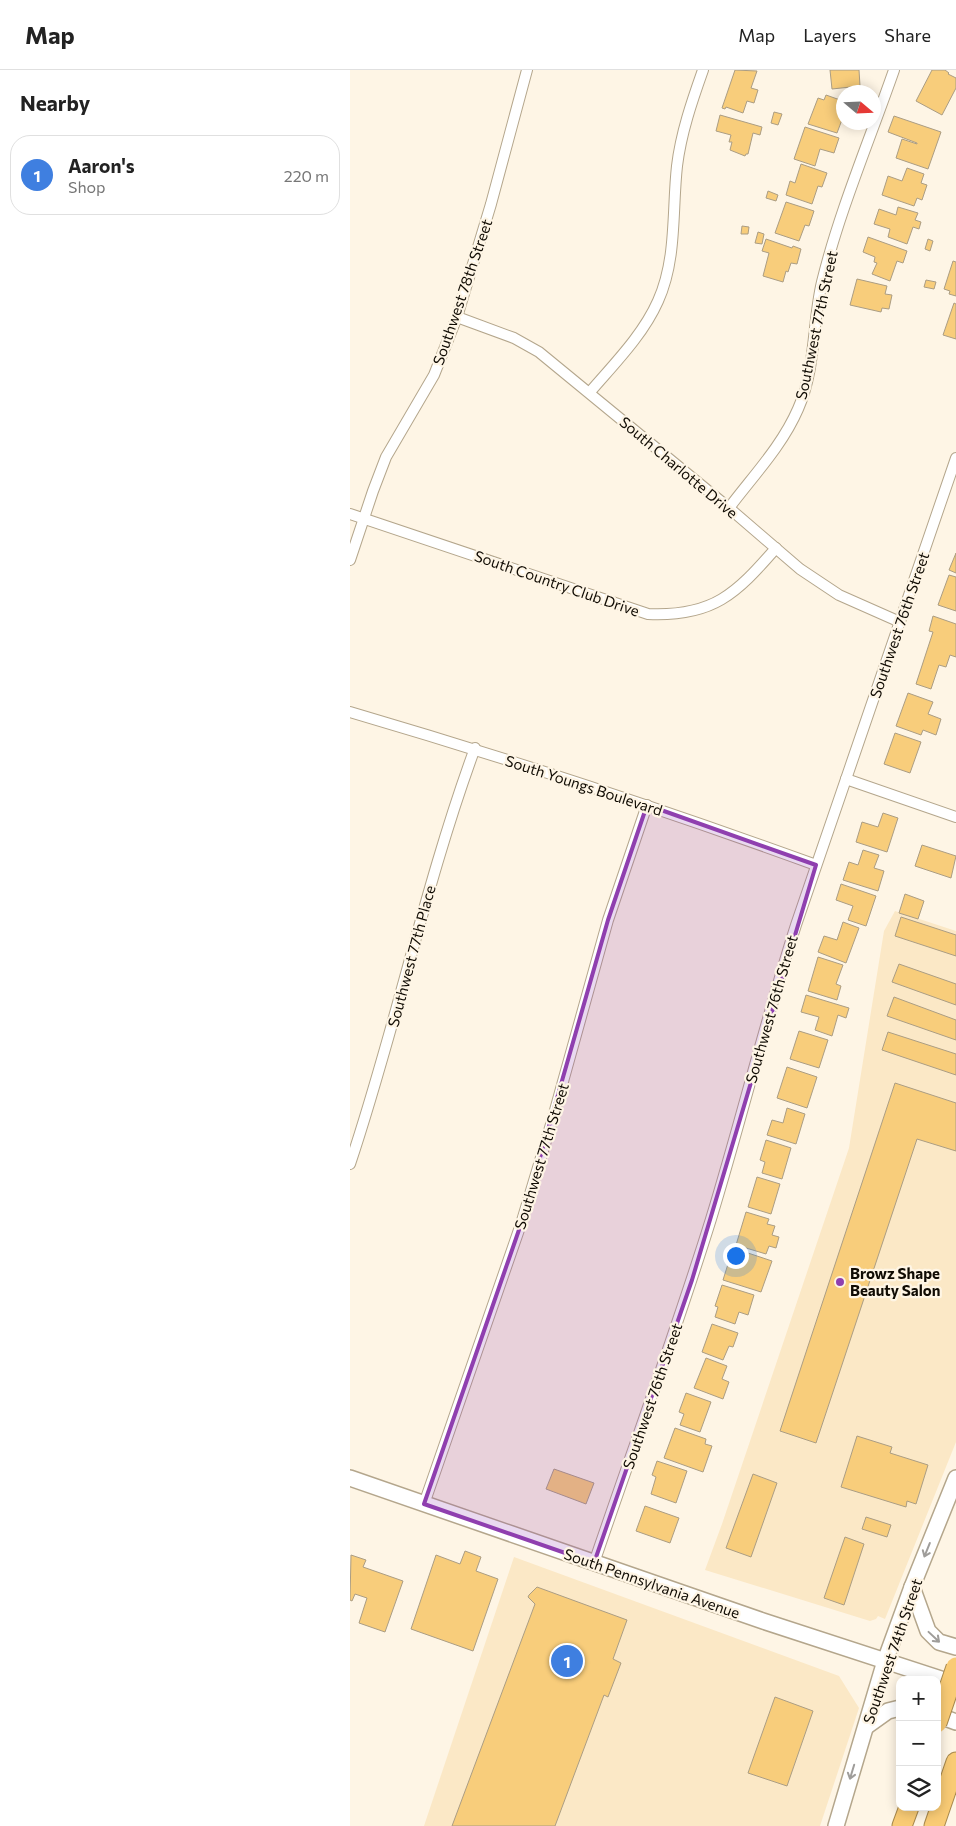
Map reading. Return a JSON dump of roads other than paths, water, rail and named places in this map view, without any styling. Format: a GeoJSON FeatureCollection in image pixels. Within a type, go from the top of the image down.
{"type":"FeatureCollection","features":[{"type":"Feature","properties":{"kind":"highway"},"geometry":{"type":"LineString","coordinates":[[938,1721],[956,1667]]}},
{"type":"Feature","properties":{"kind":"highway"},"geometry":{"type":"LineString","coordinates":[[934,1826],[956,1762]]}},
{"type":"Feature","properties":{"kind":"highway"},"geometry":{"type":"LineString","coordinates":[[902,1826],[907,1811]]}},
{"type":"Feature","properties":{"kind":"main road","name":"South Pennsylvania Avenue"},"geometry":{"type":"LineString","coordinates":[[350,1478],[594,1563],[956,1684]]}},
{"type":"Feature","properties":{"kind":"main road","name":"Southwest 74th Street"},"geometry":{"type":"LineString","coordinates":[[836,1826],[885,1661],[912,1587],[956,1478]]}},
{"type":"Feature","properties":{"kind":"main road"},"geometry":{"type":"LineString","coordinates":[[912,1587],[928,1631],[939,1642],[956,1647]]}},
{"type":"Feature","properties":{"kind":"main road"},"geometry":{"type":"LineString","coordinates":[[866,1726],[888,1711],[896,1709]]}},
{"type":"Feature","properties":{"kind":"main road"},"geometry":{"type":"LineString","coordinates":[[941,1716],[956,1722]]}},
{"type":"Feature","properties":{"kind":"street","name":"Southwest 78th Street"},"geometry":{"type":"LineString","coordinates":[[350,560],[386,457],[434,375],[457,317],[492,204],[526,70]]}},
{"type":"Feature","properties":{"kind":"street"},"geometry":{"type":"LineString","coordinates":[[590,392],[652,314],[663,289],[671,248],[680,148],[703,70]]}},
{"type":"Feature","properties":{"kind":"street","name":"Southwest 77th Street"},"geometry":{"type":"LineString","coordinates":[[728,508],[782,438],[804,396],[810,370],[818,302],[826,267],[894,70]]}},
{"type":"Feature","properties":{"kind":"street","name":"South Charlotte Drive"},"geometry":{"type":"LineString","coordinates":[[457,317],[495,330],[525,343],[539,352],[590,392],[800,569],[824,586],[862,606],[900,622]]}},
{"type":"Feature","properties":{"kind":"street","name":"Southwest 76th Street"},"geometry":{"type":"LineString","coordinates":[[594,1563],[692,1280],[728,1162],[774,996],[816,865],[956,458]]}},
{"type":"Feature","properties":{"kind":"street","name":"South Country Club Drive"},"geometry":{"type":"LineString","coordinates":[[350,514],[648,614],[661,615],[692,611],[719,602],[749,579],[776,548]]}},
{"type":"Feature","properties":{"kind":"street","name":"South Youngs Boulevard"},"geometry":{"type":"LineString","coordinates":[[350,712],[475,748],[647,805],[816,865]]}},
{"type":"Feature","properties":{"kind":"street","name":"Southwest 77th Place"},"geometry":{"type":"LineString","coordinates":[[350,1164],[390,1031],[438,859],[475,748]]}},
{"type":"Feature","properties":{"kind":"street"},"geometry":{"type":"LineString","coordinates":[[846,779],[956,817]]}},
{"type":"Feature","properties":{"kind":"street","name":"Southwest 77th Street"},"geometry":{"type":"LineString","coordinates":[[424,1504],[520,1224],[552,1122],[606,928],[647,805]]}},
{"type":"Feature","properties":{"kind":"place","name":"Browz Shape Beauty Salon"},"geometry":{"type":"Point","coordinates":[840,1282]}},
{"type":"Feature","properties":{"kind":"place","name":"Aaron's"},"geometry":{"type":"Point","coordinates":[567,1661]}}]}
